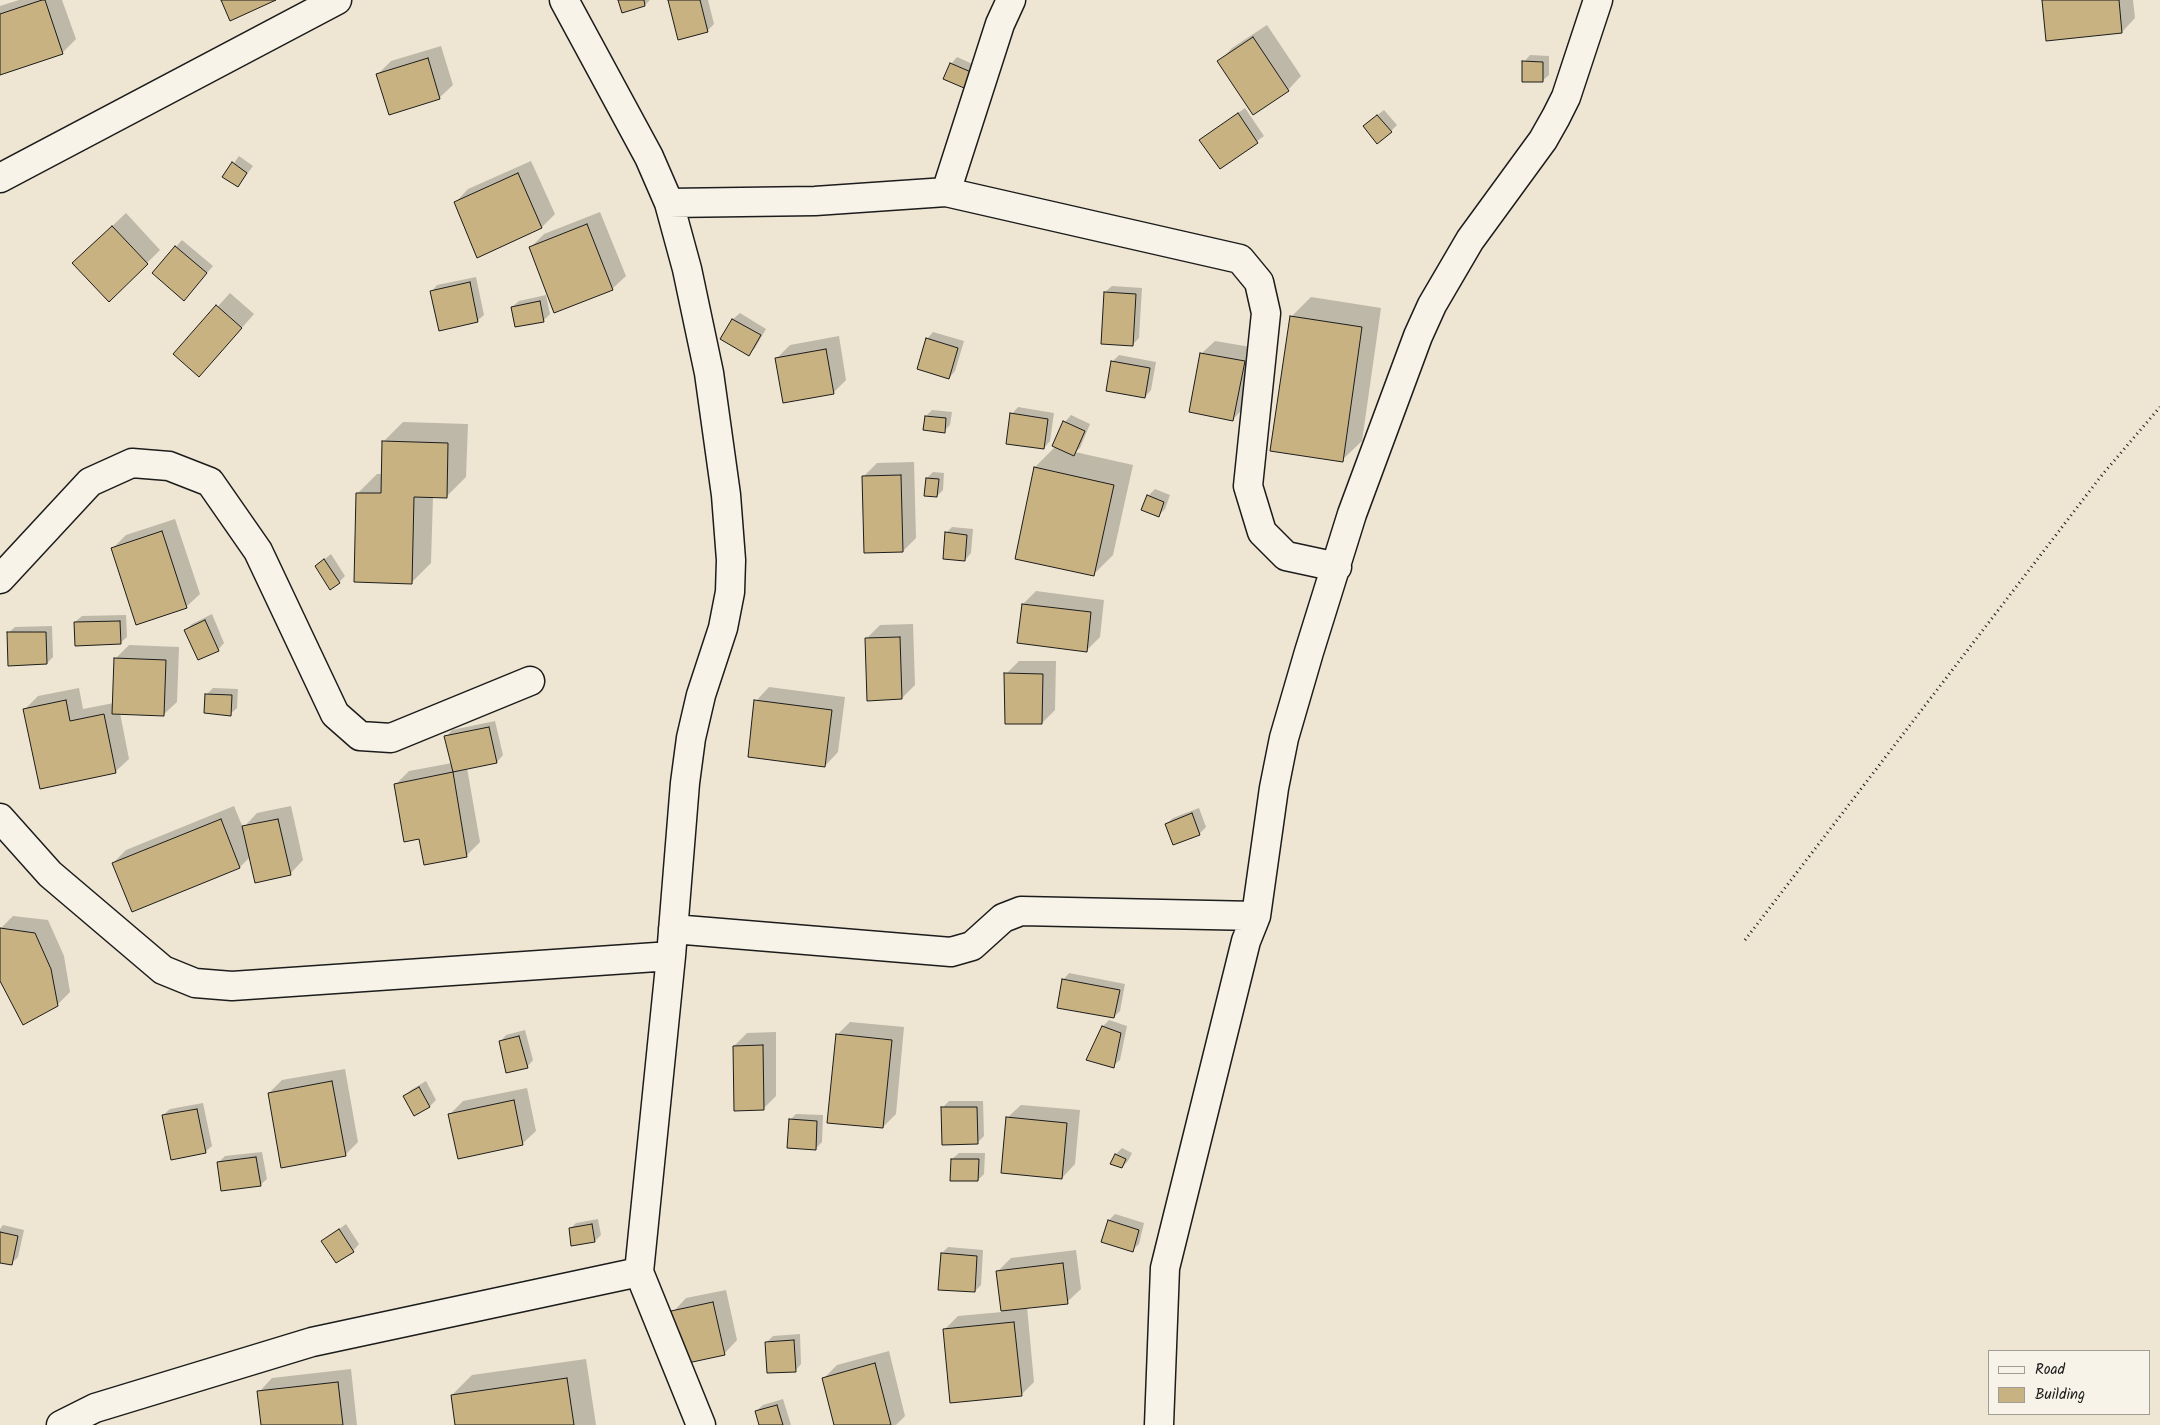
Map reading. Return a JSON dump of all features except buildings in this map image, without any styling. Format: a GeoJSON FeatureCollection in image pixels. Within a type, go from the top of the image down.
{"type":"FeatureCollection","features":[{"type":"Feature","properties":{"kind":"street"},"geometry":{"type":"LineString","coordinates":[[0,178],[337,0]]}},
{"type":"Feature","properties":{"kind":"street"},"geometry":{"type":"LineString","coordinates":[[564,0],[649,157],[670,203],[687,269],[709,373],[726,495],[731,560],[730,592],[723,628],[701,695],[691,738],[685,783],[672,942],[639,1272],[701,1425]]}},
{"type":"Feature","properties":{"kind":"street"},"geometry":{"type":"LineString","coordinates":[[946,192],[1000,24],[1011,0]]}},
{"type":"Feature","properties":{"kind":"street"},"geometry":{"type":"LineString","coordinates":[[1159,1425],[1165,1268],[1246,941],[1256,916],[1274,788],[1284,738],[1352,514],[1418,336],[1432,305],[1470,240],[1543,140],[1556,117],[1566,97],[1598,0]]}},
{"type":"Feature","properties":{"kind":"street"},"geometry":{"type":"LineString","coordinates":[[670,203],[815,201],[946,192],[1240,259],[1259,282],[1266,313],[1248,486],[1262,532],[1286,556],[1336,567]]}},
{"type":"Feature","properties":{"kind":"street"},"geometry":{"type":"LineString","coordinates":[[0,579],[90,482],[132,463],[169,466],[210,482],[258,551],[335,714],[360,736],[391,738],[530,681]]}},
{"type":"Feature","properties":{"kind":"street"},"geometry":{"type":"LineString","coordinates":[[0,818],[50,874],[164,970],[195,983],[232,986],[672,942],[952,952],[972,946],[1003,918],[1021,911],[1256,916]]}},
{"type":"Feature","properties":{"kind":"street"},"geometry":{"type":"LineString","coordinates":[[61,1425],[95,1408],[312,1342],[639,1272]]}},
{"type":"Feature","properties":{"kind":"path"},"geometry":{"type":"LineString","coordinates":[[1745,940],[2102,475],[2160,407]]}}]}
